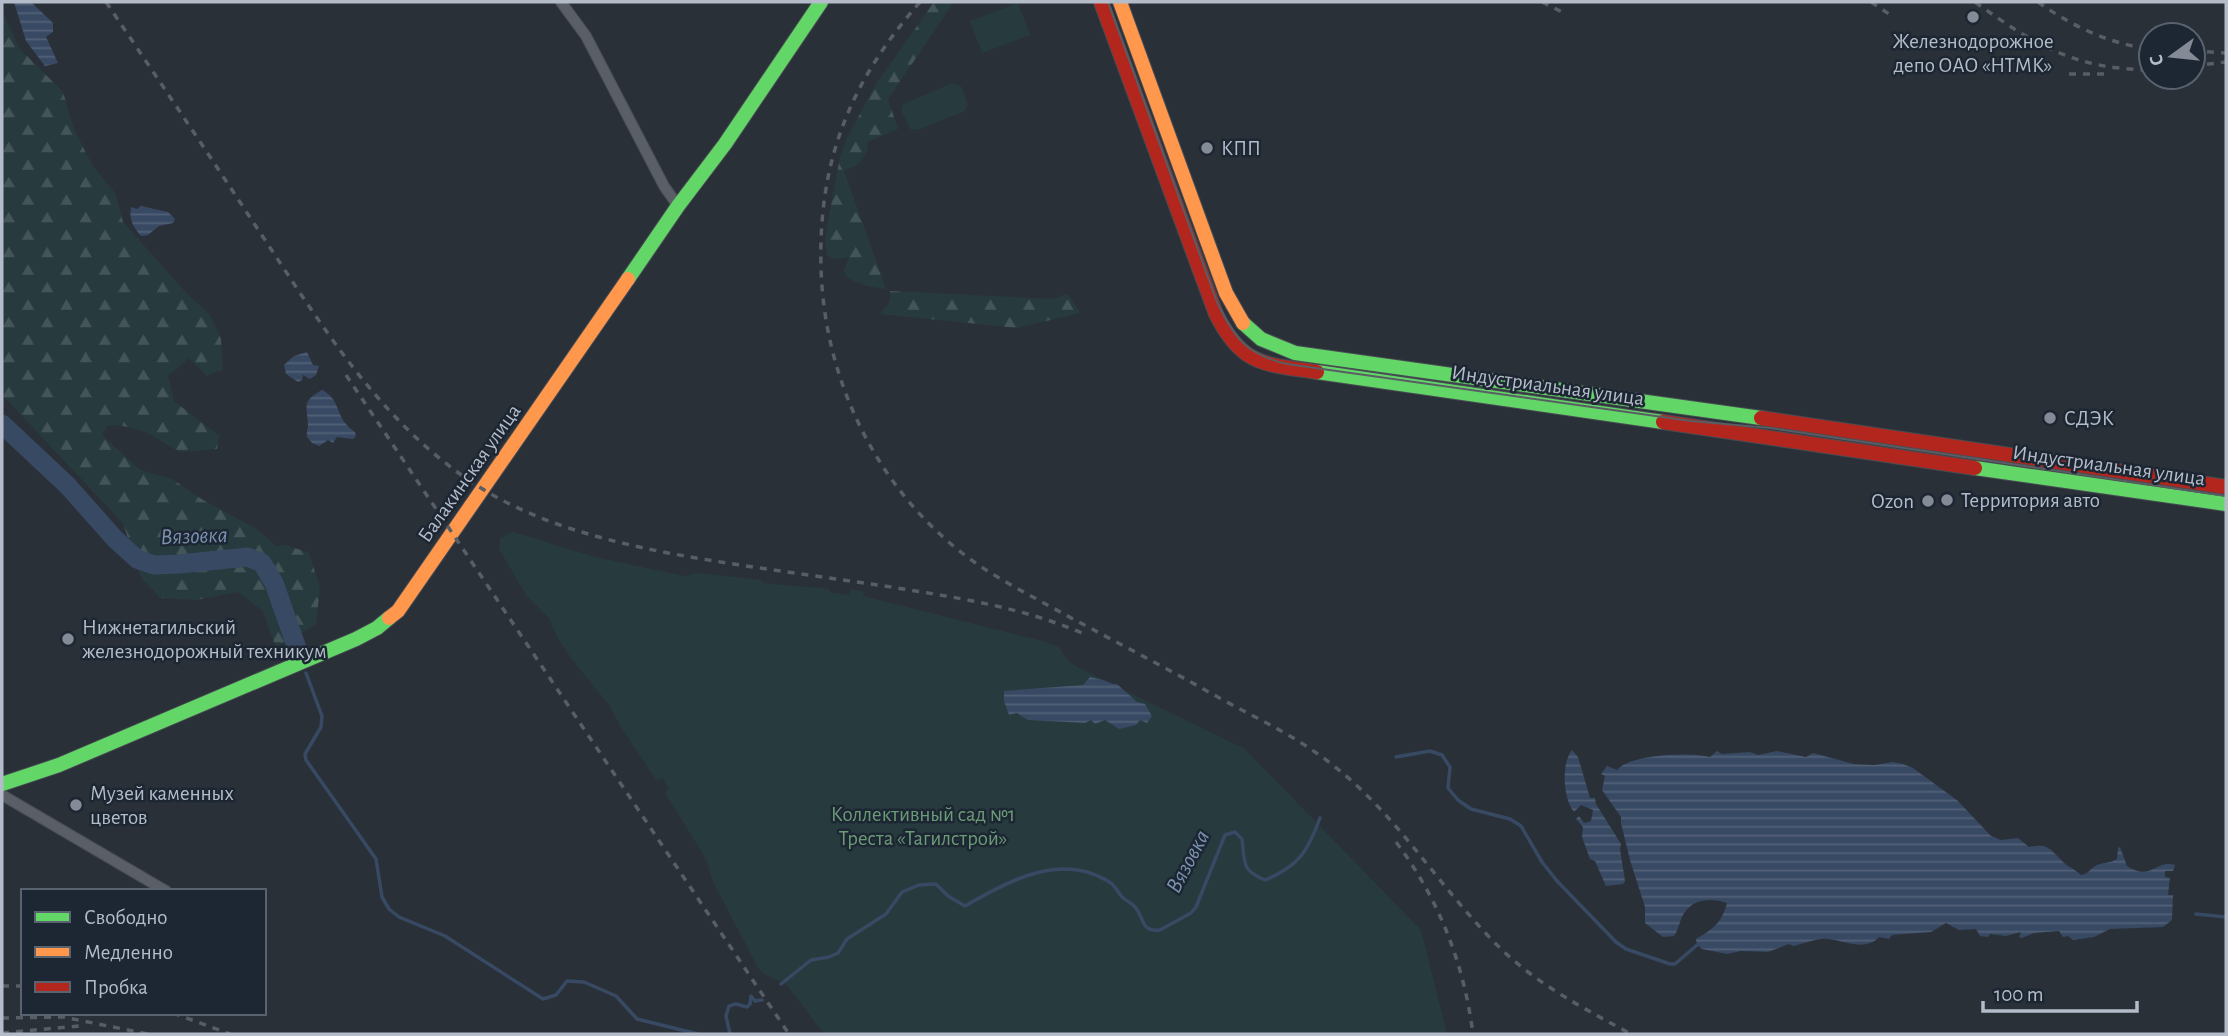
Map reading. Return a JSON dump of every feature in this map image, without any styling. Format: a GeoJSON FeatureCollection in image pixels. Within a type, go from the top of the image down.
{"type":"FeatureCollection","features":[{"type":"Feature","properties":{"kind":"main road","name":"Балакинская улица"},"geometry":{"type":"LineString","coordinates":[[2,784],[59,765],[285,669],[355,639],[389,619],[405,603],[451,532],[523,433],[821,2]]}},
{"type":"Feature","properties":{"kind":"main road","name":"Индустриальная улица"},"geometry":{"type":"LineString","coordinates":[[1101,2],[1216,314],[1235,345],[1248,357],[1263,365],[2226,503]]}},
{"type":"Feature","properties":{"kind":"main road","name":"Индустриальная улица"},"geometry":{"type":"LineString","coordinates":[[1120,2],[1226,293],[1246,328],[1269,345],[1295,353],[1572,390],[2226,487]]}},
{"type":"Feature","properties":{"kind":"street"},"geometry":{"type":"LineString","coordinates":[[561,2],[586,36],[664,186],[678,206]]}},
{"type":"Feature","properties":{"kind":"street"},"geometry":{"type":"LineString","coordinates":[[2,795],[163,889]]}},
{"type":"Feature","properties":{"kind":"green space"},"geometry":{"type":"Polygon","coordinates":[[[934,2],[954,2],[888,99],[898,129],[867,142],[868,149],[859,164],[844,171],[886,289],[870,286],[846,276],[844,271],[849,257],[834,259],[827,255],[825,241],[840,157],[847,138],[876,84],[934,2]]]}},
{"type":"Feature","properties":{"kind":"green space"},"geometry":{"type":"Polygon","coordinates":[[[1018,3],[1030,35],[982,53],[970,21],[1018,3]]]}},
{"type":"Feature","properties":{"kind":"green space"},"geometry":{"type":"Polygon","coordinates":[[[2,10],[19,48],[63,92],[73,127],[92,165],[115,193],[123,222],[188,295],[210,315],[221,339],[223,369],[207,376],[189,358],[168,376],[174,401],[219,436],[217,449],[180,452],[146,432],[119,425],[107,426],[102,435],[140,470],[172,479],[203,500],[255,528],[276,546],[286,545],[309,553],[320,588],[316,624],[276,648],[263,611],[238,592],[196,600],[160,598],[140,576],[123,523],[2,395],[2,10]]]}},
{"type":"Feature","properties":{"kind":"green space"},"geometry":{"type":"Polygon","coordinates":[[[952,83],[961,86],[968,104],[965,111],[921,129],[911,130],[901,110],[903,104],[952,83]]]}},
{"type":"Feature","properties":{"kind":"green space"},"geometry":{"type":"Polygon","coordinates":[[[890,291],[1051,299],[1068,294],[1080,313],[1017,328],[880,314],[890,301],[890,291]]]}},
{"type":"Feature","properties":{"kind":"green space","name":"Коллективный сад №1 Треста «Тагилстрой»"},"geometry":{"type":"Polygon","coordinates":[[[513,532],[595,557],[684,576],[700,573],[761,580],[763,583],[829,589],[829,592],[849,595],[851,589],[864,592],[863,596],[1059,647],[1069,662],[1083,670],[1245,749],[1421,930],[1447,1034],[824,1034],[786,984],[764,974],[758,968],[712,880],[703,854],[665,793],[669,789],[662,778],[657,781],[610,706],[557,637],[549,618],[526,595],[499,549],[500,538],[513,532]]]}},
{"type":"Feature","properties":{"kind":"water"},"geometry":{"type":"Polygon","coordinates":[[[14,2],[31,2],[53,23],[53,32],[46,37],[58,63],[45,66],[26,41],[14,2]]]}},
{"type":"Feature","properties":{"kind":"water"},"geometry":{"type":"Polygon","coordinates":[[[141,206],[168,212],[175,219],[173,223],[159,226],[148,235],[141,236],[132,223],[131,207],[137,209],[141,206]]]}},
{"type":"Feature","properties":{"kind":"water"},"geometry":{"type":"Polygon","coordinates":[[[307,352],[313,365],[319,366],[316,375],[310,379],[303,375],[298,382],[286,374],[284,365],[294,356],[307,352]]]}},
{"type":"Feature","properties":{"kind":"water"},"geometry":{"type":"Polygon","coordinates":[[[322,390],[333,399],[344,421],[355,432],[353,439],[337,437],[333,443],[328,440],[319,446],[307,437],[307,404],[322,390]]]}},
{"type":"Feature","properties":{"kind":"water"},"geometry":{"type":"Polygon","coordinates":[[[1090,677],[1117,684],[1137,702],[1145,704],[1152,716],[1147,723],[1140,720],[1136,725],[1119,729],[1105,720],[1095,724],[1091,720],[1085,723],[1028,720],[1017,713],[1009,715],[1004,691],[1083,685],[1090,677]]]}},
{"type":"Feature","properties":{"kind":"water"},"geometry":{"type":"Polygon","coordinates":[[[1572,750],[1578,757],[1590,798],[1595,798],[1621,844],[1625,881],[1623,884],[1606,886],[1595,861],[1590,859],[1582,837],[1583,827],[1576,819],[1579,816],[1584,823],[1591,821],[1593,810],[1581,805],[1574,812],[1566,790],[1566,763],[1572,750]]]}},
{"type":"Feature","properties":{"kind":"water"},"geometry":{"type":"Polygon","coordinates":[[[1717,751],[1722,754],[1750,752],[1758,755],[1777,751],[1806,757],[1813,753],[1854,764],[1903,764],[1913,768],[1958,801],[1991,836],[2001,840],[2018,838],[2029,847],[2048,848],[2081,875],[2093,867],[2117,859],[2120,847],[2127,866],[2135,870],[2142,872],[2163,865],[2175,865],[2173,871],[2165,871],[2165,877],[2170,878],[2168,895],[2173,895],[2172,920],[2163,927],[2110,929],[2094,937],[2073,940],[2068,936],[2063,937],[2059,931],[2034,933],[2022,938],[2019,937],[2021,932],[2006,936],[1980,936],[1976,929],[1959,930],[1946,923],[1931,932],[1892,935],[1889,939],[1879,937],[1866,944],[1821,939],[1793,946],[1789,944],[1768,952],[1741,951],[1727,954],[1702,949],[1697,945],[1696,939],[1716,925],[1727,903],[1709,900],[1697,902],[1687,909],[1674,936],[1663,937],[1645,923],[1645,907],[1630,860],[1621,817],[1602,790],[1605,776],[1601,774],[1607,766],[1617,770],[1647,758],[1675,755],[1710,757],[1717,751]]]}},
{"type":"Feature","properties":{"kind":"waterway","name":"Вязовка"},"geometry":{"type":"LineString","coordinates":[[2,424],[68,486],[115,539],[137,559],[154,565],[248,557],[262,563],[274,583],[298,651]]}},
{"type":"Feature","properties":{"kind":"waterway"},"geometry":{"type":"LineString","coordinates":[[306,673],[322,716],[321,727],[305,754],[306,760],[376,859],[382,897],[389,909],[399,917],[445,936],[543,999],[556,995],[567,981],[584,982],[616,996],[637,1019],[698,1034]]}},
{"type":"Feature","properties":{"kind":"waterway","name":"Вязовка"},"geometry":{"type":"LineString","coordinates":[[1396,757],[1430,751],[1442,755],[1450,767],[1448,788],[1458,800],[1471,809],[1510,819],[1521,826],[1542,862],[1557,881],[1626,949],[1675,964],[1697,945]]}},
{"type":"Feature","properties":{"kind":"waterway","name":"Вязовка"},"geometry":{"type":"LineString","coordinates":[[781,984],[811,960],[838,953],[847,939],[886,914],[902,892],[919,885],[936,884],[948,896],[965,906],[995,889],[1027,876],[1043,871],[1076,870],[1110,882],[1122,897],[1135,907],[1146,927],[1160,930],[1191,913],[1196,907],[1225,835],[1235,832],[1242,839],[1244,860],[1248,869],[1265,880],[1277,875],[1301,856],[1320,818]]}},
{"type":"Feature","properties":{"kind":"waterway","name":"Вязовка"},"geometry":{"type":"LineString","coordinates":[[2196,914],[2226,917]]}},
{"type":"Feature","properties":{"kind":"waterway"},"geometry":{"type":"LineString","coordinates":[[730,1034],[726,1016],[729,1006],[736,1004],[747,1007],[751,996],[755,1001],[762,1000]]}},
{"type":"Feature","properties":{"kind":"tram line"},"geometry":{"type":"LineString","coordinates":[[1108,2],[1217,302],[1236,335],[1262,356],[1287,364],[1691,421],[1770,428],[2226,496]]}},
{"type":"Feature","properties":{"kind":"railway"},"geometry":{"type":"LineString","coordinates":[[106,2],[354,369],[412,434],[445,463],[481,488],[548,521],[619,542],[697,558],[968,600],[1039,617],[1084,634]]}},
{"type":"Feature","properties":{"kind":"railway"},"geometry":{"type":"LineString","coordinates":[[920,2],[875,62],[857,93],[843,125],[825,193],[821,268],[824,309],[832,349],[844,389],[880,462],[931,526],[986,570],[1278,729],[1330,763],[1376,804],[1476,923],[1512,959],[1561,994],[1631,1034]]}},
{"type":"Feature","properties":{"kind":"railway"},"geometry":{"type":"LineString","coordinates":[[1542,2],[1566,14]]}},
{"type":"Feature","properties":{"kind":"railway"},"geometry":{"type":"LineString","coordinates":[[1871,2],[1892,16]]}},
{"type":"Feature","properties":{"kind":"railway"},"geometry":{"type":"LineString","coordinates":[[1975,2],[2017,31],[2057,52],[2099,65],[2137,69]]}},
{"type":"Feature","properties":{"kind":"railway"},"geometry":{"type":"LineString","coordinates":[[2038,2],[2092,33],[2137,47]]}},
{"type":"Feature","properties":{"kind":"railway"},"geometry":{"type":"LineString","coordinates":[[2207,52],[2226,53]]}},
{"type":"Feature","properties":{"kind":"railway"},"geometry":{"type":"LineString","coordinates":[[2207,64],[2226,62]]}},
{"type":"Feature","properties":{"kind":"railway"},"geometry":{"type":"LineString","coordinates":[[2069,74],[2109,74]]}},
{"type":"Feature","properties":{"kind":"railway"},"geometry":{"type":"LineString","coordinates":[[346,375],[789,1034]]}},
{"type":"Feature","properties":{"kind":"railway"},"geometry":{"type":"LineString","coordinates":[[1396,842],[1425,886],[1447,933],[1463,982],[1473,1034]]}},
{"type":"Feature","properties":{"kind":"railway"},"geometry":{"type":"LineString","coordinates":[[2,986],[21,986]]}},
{"type":"Feature","properties":{"kind":"railway"},"geometry":{"type":"LineString","coordinates":[[178,1015],[230,1034]]}},
{"type":"Feature","properties":{"kind":"railway"},"geometry":{"type":"LineString","coordinates":[[2,1018],[63,1017],[148,1034]]}},
{"type":"Feature","properties":{"kind":"railway"},"geometry":{"type":"LineString","coordinates":[[2,1033],[79,1026]]}},
{"type":"Feature","properties":{"kind":"traffic: fast"},"geometry":{"type":"LineString","coordinates":[[628,279],[725,144],[821,2]]}},
{"type":"Feature","properties":{"kind":"traffic: fast"},"geometry":{"type":"LineString","coordinates":[[1243,323],[1261,339],[1295,353],[1761,418]]}},
{"type":"Feature","properties":{"kind":"traffic: fast"},"geometry":{"type":"LineString","coordinates":[[1317,372],[1663,422]]}},
{"type":"Feature","properties":{"kind":"traffic: fast"},"geometry":{"type":"LineString","coordinates":[[1975,468],[2226,504]]}},
{"type":"Feature","properties":{"kind":"traffic: fast"},"geometry":{"type":"LineString","coordinates":[[2,784],[59,765],[356,639],[389,618]]}},
{"type":"Feature","properties":{"kind":"traffic: slow"},"geometry":{"type":"LineString","coordinates":[[1120,2],[1226,293],[1243,323]]}},
{"type":"Feature","properties":{"kind":"traffic: slow"},"geometry":{"type":"LineString","coordinates":[[389,618],[398,611],[628,279]]}},
{"type":"Feature","properties":{"kind":"traffic: jam"},"geometry":{"type":"LineString","coordinates":[[1101,2],[1216,314],[1235,344],[1256,360],[1317,372]]}},
{"type":"Feature","properties":{"kind":"traffic: jam"},"geometry":{"type":"LineString","coordinates":[[1761,418],[2226,487]]}},
{"type":"Feature","properties":{"kind":"traffic: jam"},"geometry":{"type":"LineString","coordinates":[[1663,422],[1975,468]]}},
{"type":"Feature","properties":{"kind":"place","name":"Железнодорожное депо ОАО «НТМК»"},"geometry":{"type":"Point","coordinates":[1973,17]}},
{"type":"Feature","properties":{"kind":"place","name":"КПП"},"geometry":{"type":"Point","coordinates":[1207,148]}},
{"type":"Feature","properties":{"kind":"place","name":"СДЭК"},"geometry":{"type":"Point","coordinates":[2050,418]}},
{"type":"Feature","properties":{"kind":"place","name":"Территория авто"},"geometry":{"type":"Point","coordinates":[1947,500]}},
{"type":"Feature","properties":{"kind":"place","name":"Ozon"},"geometry":{"type":"Point","coordinates":[1928,501]}},
{"type":"Feature","properties":{"kind":"place","name":"Нижнетагильский железнодорожный техникум"},"geometry":{"type":"Point","coordinates":[68,639]}},
{"type":"Feature","properties":{"kind":"place","name":"Музей каменных цветов"},"geometry":{"type":"Point","coordinates":[76,805]}}]}
